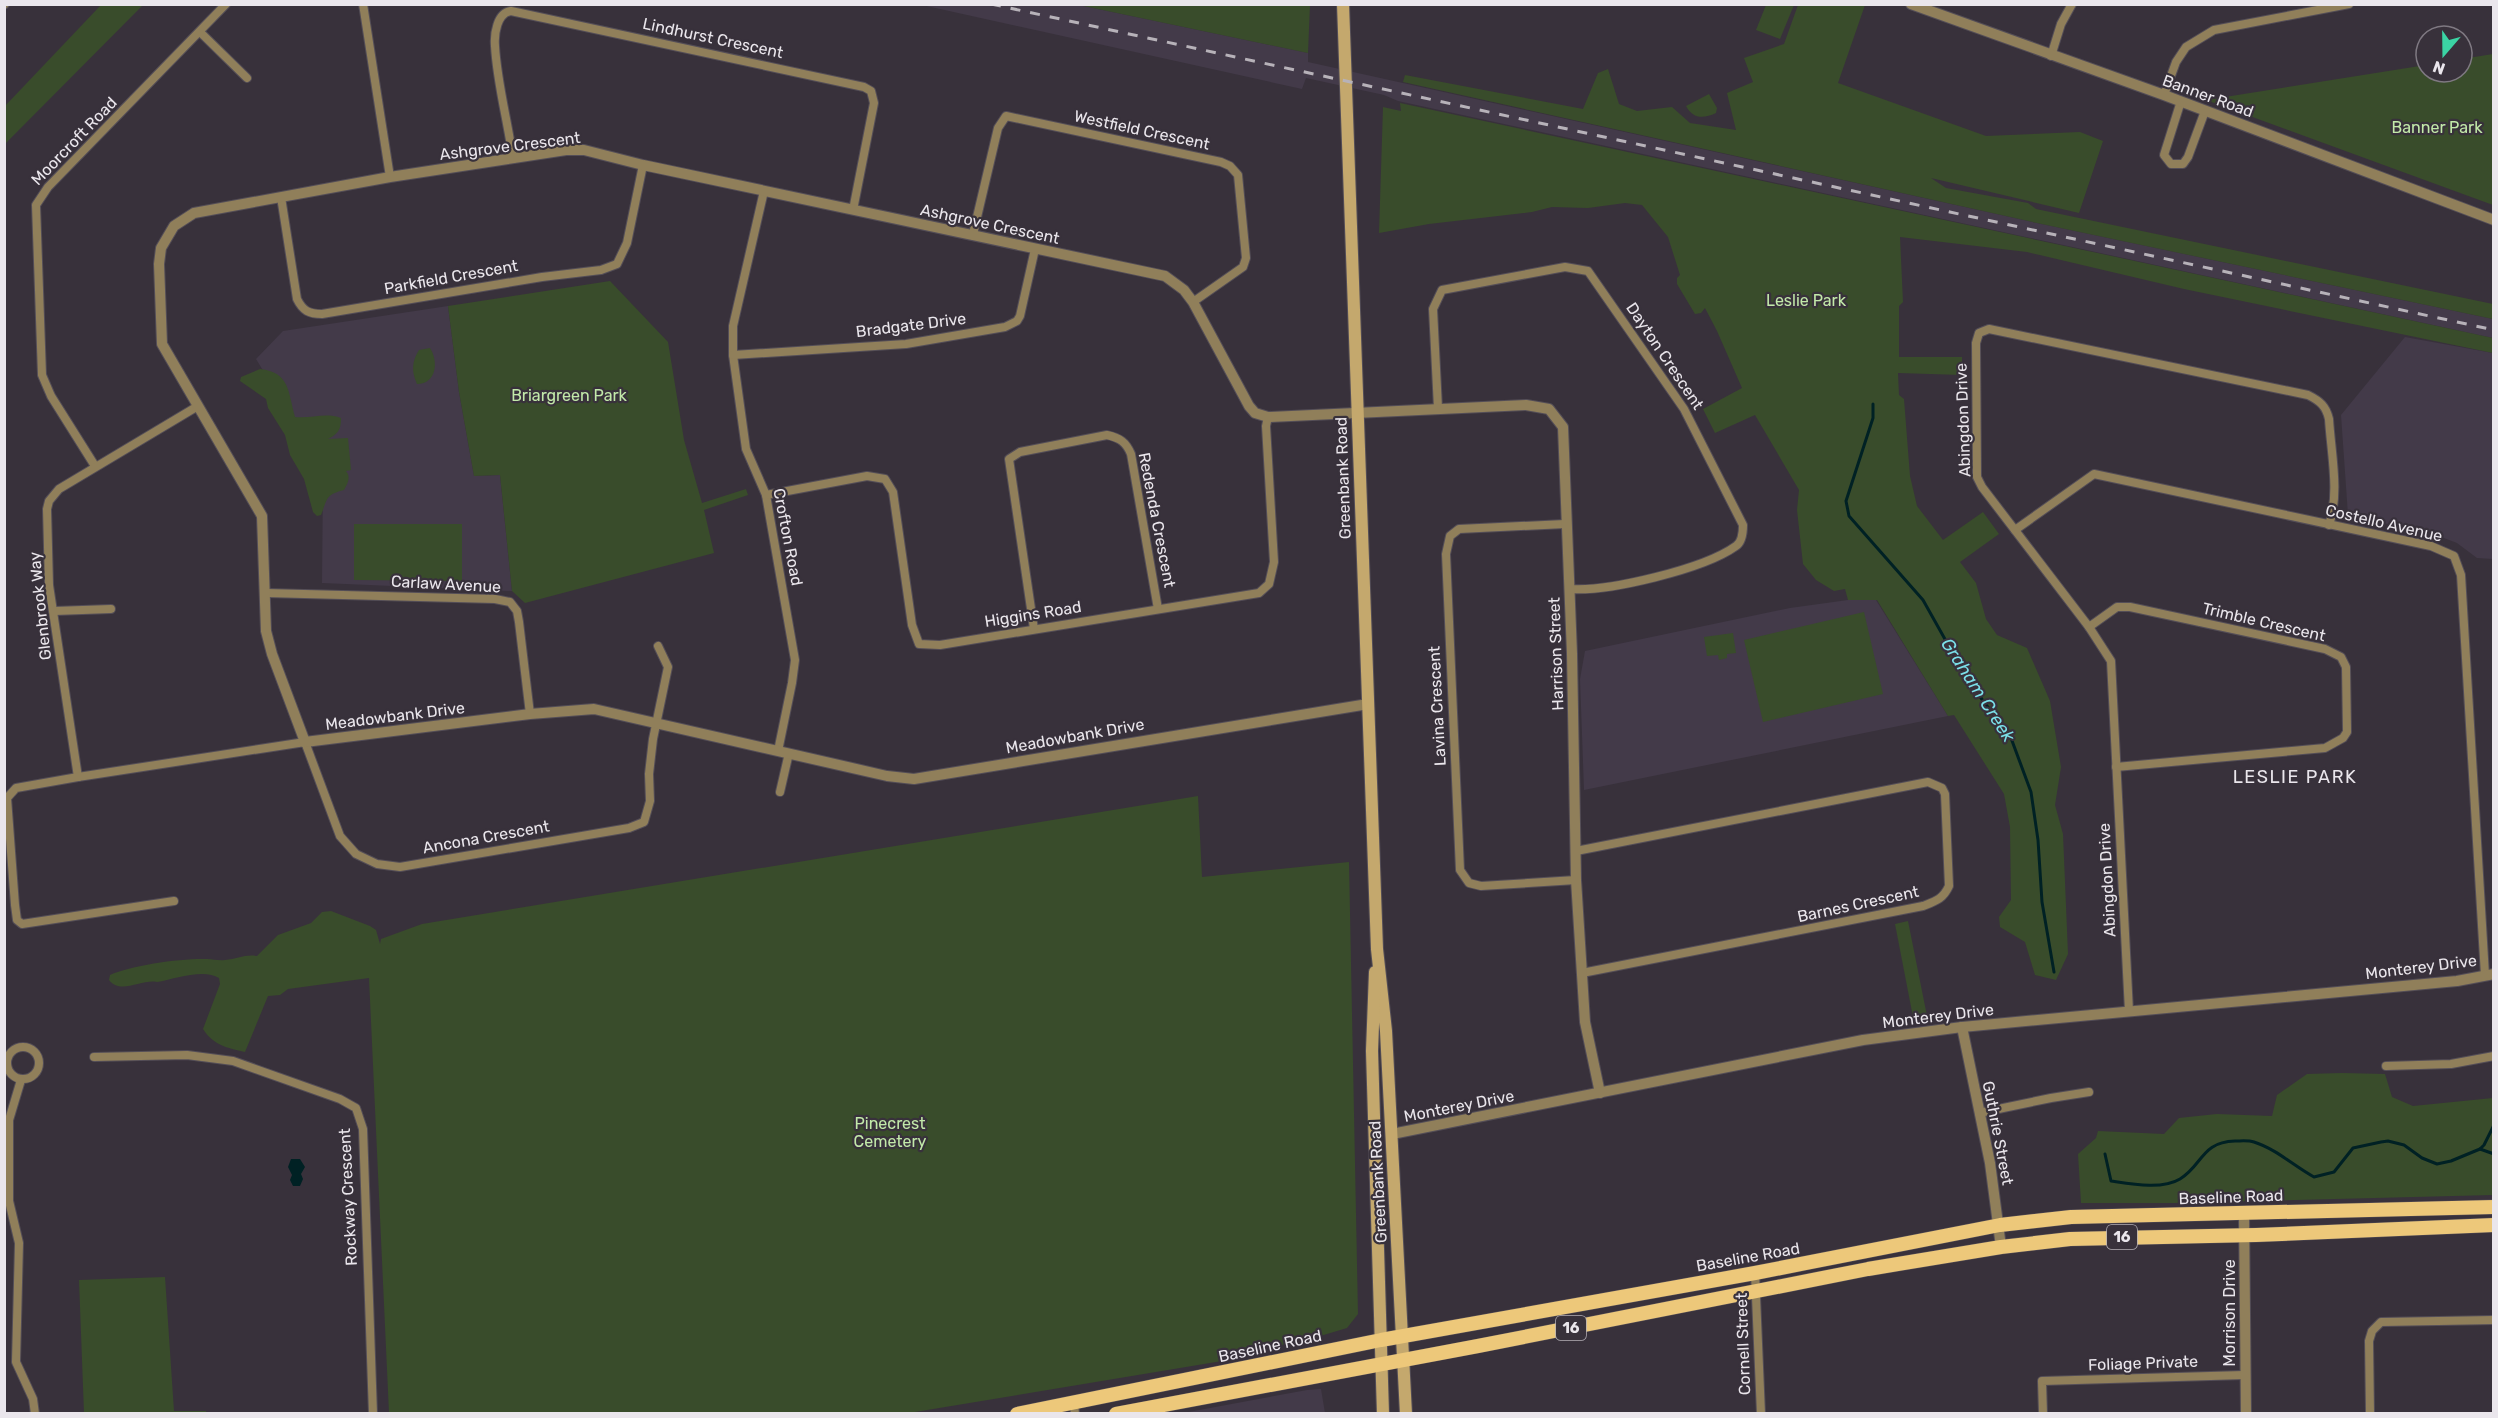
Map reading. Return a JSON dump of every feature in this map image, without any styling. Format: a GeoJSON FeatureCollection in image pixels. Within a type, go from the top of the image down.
{"type":"FeatureCollection","features":[{"type":"Feature","properties":{"kind":"main road","name":"Greenbank Road"},"geometry":{"type":"LineString","coordinates":[[1343,4],[1377,950],[1384,998],[1405,1360],[1406,1413]]}},
{"type":"Feature","properties":{"kind":"main road","name":"Greenbank Road"},"geometry":{"type":"LineString","coordinates":[[1377,950],[1372,1051],[1383,1413]]}},
{"type":"Feature","properties":{"kind":"main road","name":"Baseline Road"},"geometry":{"type":"LineString","coordinates":[[1017,1413],[1074,1408],[1381,1340],[1755,1273],[2000,1225],[2071,1217],[2493,1207]]}},
{"type":"Feature","properties":{"kind":"main road","name":"16"},"geometry":{"type":"LineString","coordinates":[[1116,1413],[1382,1365],[1868,1269],[2001,1247],[2070,1239],[2244,1236],[2493,1225]]}},
{"type":"Feature","properties":{"kind":"street","name":"Moorcroft Road"},"geometry":{"type":"LineString","coordinates":[[95,466],[51,396],[42,375],[36,205],[48,187],[226,4]]}},
{"type":"Feature","properties":{"kind":"street"},"geometry":{"type":"LineString","coordinates":[[363,4],[390,177]]}},
{"type":"Feature","properties":{"kind":"street","name":"Banner Road"},"geometry":{"type":"LineString","coordinates":[[1911,4],[2181,101],[2493,220]]}},
{"type":"Feature","properties":{"kind":"street"},"geometry":{"type":"LineString","coordinates":[[2051,56],[2061,24],[2073,4]]}},
{"type":"Feature","properties":{"kind":"street"},"geometry":{"type":"LineString","coordinates":[[2164,95],[2176,62],[2186,47],[2214,30],[2349,4]]}},
{"type":"Feature","properties":{"kind":"street","name":"Lindhurst Crescent"},"geometry":{"type":"LineString","coordinates":[[513,159],[495,45],[498,22],[504,13],[511,11],[864,87],[871,91],[874,103],[853,210]]}},
{"type":"Feature","properties":{"kind":"street"},"geometry":{"type":"LineString","coordinates":[[200,32],[247,78]]}},
{"type":"Feature","properties":{"kind":"street"},"geometry":{"type":"LineString","coordinates":[[2181,101],[2165,148],[2164,155],[2171,164],[2183,164],[2188,157],[2205,111]]}},
{"type":"Feature","properties":{"kind":"street","name":"Westfield Crescent"},"geometry":{"type":"LineString","coordinates":[[973,234],[998,128],[1006,116],[1221,162],[1230,166],[1238,175],[1246,258],[1243,267],[1193,302]]}},
{"type":"Feature","properties":{"kind":"street","name":"Ashgrove Crescent"},"geometry":{"type":"LineString","coordinates":[[305,742],[272,654],[266,631],[262,516],[162,344],[159,264],[161,248],[174,226],[194,213],[390,177],[584,150],[643,165],[1165,276],[1184,290],[1193,302],[1249,406],[1255,413],[1268,417]]}},
{"type":"Feature","properties":{"kind":"street","name":"Parkfield Crescent"},"geometry":{"type":"LineString","coordinates":[[281,197],[297,299],[302,309],[311,314],[322,314],[542,277],[600,270],[618,264],[627,243],[643,165]]}},
{"type":"Feature","properties":{"kind":"street","name":"Crofton Road"},"geometry":{"type":"LineString","coordinates":[[764,191],[733,326],[733,355],[746,448],[766,495],[795,660],[784,752]]}},
{"type":"Feature","properties":{"kind":"street","name":"Bradgate Drive"},"geometry":{"type":"LineString","coordinates":[[733,355],[906,344],[1005,327],[1017,321],[1020,316],[1035,249]]}},
{"type":"Feature","properties":{"kind":"street","name":"Dayton Crescent"},"geometry":{"type":"LineString","coordinates":[[1438,408],[1433,309],[1442,290],[1453,286],[1565,267],[1588,271],[1684,409],[1743,525],[1743,536],[1737,546],[1686,570],[1598,588],[1569,589]]}},
{"type":"Feature","properties":{"kind":"street","name":"Abingdon Drive"},"geometry":{"type":"LineString","coordinates":[[2129,1011],[2111,661],[2089,627],[1982,487],[1977,477],[1976,343],[1980,333],[1989,329],[2308,395],[2319,400],[2330,419],[2334,513],[2330,525]]}},
{"type":"Feature","properties":{"kind":"street","name":"Harrison Street"},"geometry":{"type":"LineString","coordinates":[[1358,411],[1526,405],[1549,409],[1563,427],[1576,880],[1585,1022],[1600,1093]]}},
{"type":"Feature","properties":{"kind":"street","name":"Glenbrook Way"},"geometry":{"type":"LineString","coordinates":[[78,777],[49,585],[47,509],[49,501],[59,489],[95,466],[198,406]]}},
{"type":"Feature","properties":{"kind":"street"},"geometry":{"type":"LineString","coordinates":[[1268,417],[1358,411]]}},
{"type":"Feature","properties":{"kind":"street","name":"Higgins Road"},"geometry":{"type":"LineString","coordinates":[[766,495],[867,476],[885,479],[893,492],[912,625],[919,644],[940,645],[1259,593],[1269,584],[1274,562],[1266,426],[1268,417]]}},
{"type":"Feature","properties":{"kind":"street","name":"Redenda Crescent"},"geometry":{"type":"LineString","coordinates":[[1034,629],[1009,459],[1020,452],[1107,435],[1126,444],[1131,454],[1158,609]]}},
{"type":"Feature","properties":{"kind":"street","name":"Costello Avenue"},"geometry":{"type":"LineString","coordinates":[[2015,530],[2094,474],[2431,546],[2454,556],[2461,574],[2489,974]]}},
{"type":"Feature","properties":{"kind":"street","name":"Lavina Crescent"},"geometry":{"type":"LineString","coordinates":[[1565,524],[1459,529],[1449,536],[1446,554],[1460,870],[1469,883],[1481,886],[1576,880]]}},
{"type":"Feature","properties":{"kind":"street","name":"Carlaw Avenue"},"geometry":{"type":"LineString","coordinates":[[266,592],[495,599],[510,602],[517,611],[519,622],[530,714]]}},
{"type":"Feature","properties":{"kind":"street","name":"Trimble Crescent"},"geometry":{"type":"LineString","coordinates":[[2089,627],[2117,607],[2130,607],[2325,649],[2342,657],[2346,667],[2347,732],[2343,738],[2325,748],[2116,766]]}},
{"type":"Feature","properties":{"kind":"street"},"geometry":{"type":"LineString","coordinates":[[54,611],[111,609]]}},
{"type":"Feature","properties":{"kind":"street"},"geometry":{"type":"LineString","coordinates":[[656,722],[668,667],[658,646]]}},
{"type":"Feature","properties":{"kind":"street","name":"Meadowbank Drive"},"geometry":{"type":"LineString","coordinates":[[174,901],[22,924],[17,920],[16,912],[7,798],[16,788],[305,742],[530,714],[594,709],[893,777],[914,779],[1368,704]]}},
{"type":"Feature","properties":{"kind":"street","name":"Ancona Crescent"},"geometry":{"type":"LineString","coordinates":[[305,742],[340,836],[356,854],[377,864],[400,867],[628,828],[644,822],[650,801],[649,774],[656,722]]}},
{"type":"Feature","properties":{"kind":"street"},"geometry":{"type":"LineString","coordinates":[[780,792],[784,752]]}},
{"type":"Feature","properties":{"kind":"street","name":"Barnes Crescent"},"geometry":{"type":"LineString","coordinates":[[1576,851],[1928,782],[1941,788],[1945,794],[1949,886],[1944,897],[1938,901],[1923,906],[1582,973]]}},
{"type":"Feature","properties":{"kind":"street","name":"Monterey Drive"},"geometry":{"type":"LineString","coordinates":[[1392,1134],[1863,1040],[1962,1026],[2457,981],[2489,974]]}},
{"type":"Feature","properties":{"kind":"street","name":"Guthrie Street"},"geometry":{"type":"LineString","coordinates":[[1962,1026],[2000,1225],[2001,1247]]}},
{"type":"Feature","properties":{"kind":"street"},"geometry":{"type":"LineString","coordinates":[[23,1047],[33,1050],[39,1059],[39,1064],[36,1074],[21,1080],[8,1071],[6,1060],[12,1050],[23,1047]]}},
{"type":"Feature","properties":{"kind":"street","name":"Rockway Crescent"},"geometry":{"type":"LineString","coordinates":[[94,1057],[187,1055],[233,1061],[340,1099],[356,1108],[363,1129],[373,1413]]}},
{"type":"Feature","properties":{"kind":"street"},"geometry":{"type":"LineString","coordinates":[[2386,1066],[2451,1064],[2493,1056]]}},
{"type":"Feature","properties":{"kind":"street"},"geometry":{"type":"LineString","coordinates":[[21,1080],[9,1120],[7,1202],[19,1243],[16,1362],[33,1399],[35,1413]]}},
{"type":"Feature","properties":{"kind":"street"},"geometry":{"type":"LineString","coordinates":[[1979,1113],[2089,1092]]}},
{"type":"Feature","properties":{"kind":"street","name":"Morrison Drive"},"geometry":{"type":"LineString","coordinates":[[2244,1213],[2246,1413]]}},
{"type":"Feature","properties":{"kind":"street","name":"Cornell Street"},"geometry":{"type":"LineString","coordinates":[[1755,1273],[1761,1413]]}},
{"type":"Feature","properties":{"kind":"street"},"geometry":{"type":"LineString","coordinates":[[2370,1413],[2369,1341],[2372,1331],[2381,1323],[2493,1320]]}},
{"type":"Feature","properties":{"kind":"street","name":"Foliage Private"},"geometry":{"type":"LineString","coordinates":[[2043,1413],[2042,1381],[2244,1376]]}},
{"type":"Feature","properties":{"kind":"shaded area"},"geometry":{"type":"Polygon","coordinates":[[[922,5],[1079,5],[1308,53],[1308,62],[2037,223],[2493,319],[2493,338],[1398,101],[1384,95],[1306,78],[1302,89],[922,5]]]}},
{"type":"Feature","properties":{"kind":"shaded area"},"geometry":{"type":"Polygon","coordinates":[[[448,306],[459,392],[474,476],[500,475],[512,591],[322,583],[323,478],[294,421],[256,359],[283,331],[448,306]]]}},
{"type":"Feature","properties":{"kind":"shaded area"},"geometry":{"type":"Polygon","coordinates":[[[2405,337],[2493,353],[2493,559],[2477,558],[2457,543],[2436,535],[2348,515],[2341,415],[2405,337]]]}},
{"type":"Feature","properties":{"kind":"shaded area"},"geometry":{"type":"Polygon","coordinates":[[[1848,600],[1876,600],[1948,716],[1584,790],[1580,679],[1585,651],[1790,608],[1848,600]]]}},
{"type":"Feature","properties":{"kind":"shaded area"},"geometry":{"type":"Polygon","coordinates":[[[291,1159],[300,1159],[305,1167],[301,1174],[303,1179],[300,1186],[293,1186],[290,1180],[292,1175],[288,1167],[291,1159]]]}},
{"type":"Feature","properties":{"kind":"shaded area"},"geometry":{"type":"Polygon","coordinates":[[[1321,1389],[1325,1413],[1183,1413],[1307,1390],[1321,1389]]]}},
{"type":"Feature","properties":{"kind":"green space"},"geometry":{"type":"Polygon","coordinates":[[[101,5],[143,5],[5,144],[5,106],[101,5]]]}},
{"type":"Feature","properties":{"kind":"green space"},"geometry":{"type":"Polygon","coordinates":[[[1079,5],[1310,5],[1308,53],[1079,5]]]}},
{"type":"Feature","properties":{"kind":"green space"},"geometry":{"type":"Polygon","coordinates":[[[1766,5],[1794,5],[1780,39],[1756,30],[1766,5]]]}},
{"type":"Feature","properties":{"kind":"green space"},"geometry":{"type":"Polygon","coordinates":[[[1798,5],[1865,5],[1838,83],[1986,136],[2080,132],[2103,141],[2079,213],[1931,178],[1946,188],[2028,203],[2036,209],[2493,304],[2493,319],[2037,223],[1403,82],[1405,75],[1583,109],[1598,73],[1608,69],[1619,104],[1637,111],[1672,107],[1690,123],[1736,130],[1727,93],[1753,82],[1744,58],[1784,44],[1798,5]]]}},
{"type":"Feature","properties":{"kind":"green space","name":"Banner Park"},"geometry":{"type":"Polygon","coordinates":[[[2493,54],[2493,205],[2206,100],[2414,67],[2414,84],[2474,84],[2474,57],[2493,54]]]}},
{"type":"Feature","properties":{"kind":"green space"},"geometry":{"type":"Polygon","coordinates":[[[1709,94],[1717,108],[1716,113],[1695,116],[1686,106],[1709,94]]]}},
{"type":"Feature","properties":{"kind":"green space","name":"Leslie Park"},"geometry":{"type":"Polygon","coordinates":[[[1400,103],[2493,338],[2493,353],[2184,289],[2027,252],[1900,237],[1903,302],[1899,306],[1899,357],[1962,357],[1962,375],[1898,373],[1899,395],[1904,399],[1910,476],[1917,506],[1943,540],[1983,512],[1999,534],[1960,562],[1976,583],[1986,619],[1997,635],[2027,648],[2050,701],[2061,767],[2055,805],[2063,834],[2068,954],[2056,980],[2035,975],[2025,942],[2000,927],[1999,917],[2011,900],[2010,827],[2004,794],[1954,715],[1948,716],[1877,600],[1848,600],[1845,589],[1834,591],[1816,580],[1803,564],[1797,510],[1799,490],[1755,415],[1715,433],[1703,409],[1742,388],[1705,308],[1701,313],[1695,314],[1677,284],[1677,278],[1680,275],[1668,237],[1642,205],[1625,203],[1588,208],[1552,207],[1532,212],[1429,224],[1379,233],[1383,107],[1401,111],[1400,103]]]}},
{"type":"Feature","properties":{"kind":"green space","name":"Briargreen Park"},"geometry":{"type":"Polygon","coordinates":[[[610,281],[668,342],[684,440],[702,503],[746,489],[748,495],[704,510],[714,553],[525,603],[512,591],[500,475],[474,476],[459,392],[448,306],[610,281]]]}},
{"type":"Feature","properties":{"kind":"green space"},"geometry":{"type":"Polygon","coordinates":[[[430,348],[433,354],[434,371],[428,380],[417,384],[413,370],[415,358],[419,350],[430,348]]]}},
{"type":"Feature","properties":{"kind":"green space"},"geometry":{"type":"Polygon","coordinates":[[[260,369],[277,374],[282,379],[289,392],[295,417],[335,416],[341,418],[338,431],[328,439],[348,438],[351,470],[346,471],[348,480],[344,490],[328,498],[321,515],[317,516],[313,512],[304,479],[290,455],[285,435],[268,408],[266,399],[240,381],[241,377],[260,369]]]}},
{"type":"Feature","properties":{"kind":"green space"},"geometry":{"type":"Polygon","coordinates":[[[354,524],[462,524],[462,581],[354,580],[354,524]]]}},
{"type":"Feature","properties":{"kind":"green space"},"geometry":{"type":"Polygon","coordinates":[[[1864,612],[1883,694],[1763,722],[1744,640],[1864,612]]]}},
{"type":"Feature","properties":{"kind":"green space"},"geometry":{"type":"Polygon","coordinates":[[[1733,633],[1736,653],[1727,654],[1727,658],[1719,660],[1718,655],[1707,656],[1704,637],[1733,633]]]}},
{"type":"Feature","properties":{"kind":"green space","name":"Pinecrest Cemetery"},"geometry":{"type":"Polygon","coordinates":[[[1198,796],[1202,877],[1349,862],[1358,1314],[1347,1328],[1307,1340],[1245,1352],[1222,1361],[909,1413],[389,1413],[369,978],[288,989],[280,995],[268,996],[245,1052],[216,1042],[203,1029],[220,984],[219,978],[213,975],[197,974],[125,986],[119,986],[109,980],[110,975],[119,971],[157,963],[257,956],[278,935],[311,923],[322,912],[331,911],[370,926],[376,930],[380,944],[381,939],[422,924],[1198,796]]]}},
{"type":"Feature","properties":{"kind":"green space"},"geometry":{"type":"Polygon","coordinates":[[[1908,921],[1927,1016],[1913,1017],[1895,924],[1908,921]]]}},
{"type":"Feature","properties":{"kind":"green space"},"geometry":{"type":"Polygon","coordinates":[[[2307,1074],[2385,1074],[2392,1097],[2413,1106],[2493,1098],[2493,1195],[2175,1203],[2081,1203],[2078,1154],[2096,1138],[2098,1131],[2164,1134],[2179,1118],[2217,1114],[2272,1116],[2277,1095],[2307,1074]]]}},
{"type":"Feature","properties":{"kind":"green space"},"geometry":{"type":"Polygon","coordinates":[[[165,1277],[174,1411],[206,1411],[206,1413],[84,1413],[79,1280],[165,1277]]]}},
{"type":"Feature","properties":{"kind":"waterway","name":"Graham Creek"},"geometry":{"type":"LineString","coordinates":[[1873,404],[1873,418],[1846,501],[1849,516],[1923,600],[1969,682],[2011,738],[2031,792],[2038,840],[2042,902],[2054,972]]}},
{"type":"Feature","properties":{"kind":"waterway","name":"Graham Creek"},"geometry":{"type":"LineString","coordinates":[[2105,1154],[2111,1181],[2156,1185],[2180,1179],[2215,1145],[2224,1142],[2249,1141],[2270,1149],[2314,1177],[2334,1172],[2353,1148],[2388,1141],[2404,1145],[2422,1158],[2437,1164],[2451,1161],[2480,1149],[2494,1125]]}},
{"type":"Feature","properties":{"kind":"waterway","name":"Graham Creek"},"geometry":{"type":"LineString","coordinates":[[2480,1149],[2494,1154]]}},
{"type":"Feature","properties":{"kind":"railway"},"geometry":{"type":"LineString","coordinates":[[991,4],[2494,330]]}},
{"type":"Feature","properties":{"kind":"district","name":"LESLIE PARK"},"geometry":{"type":"Point","coordinates":[2295,777]}}]}
